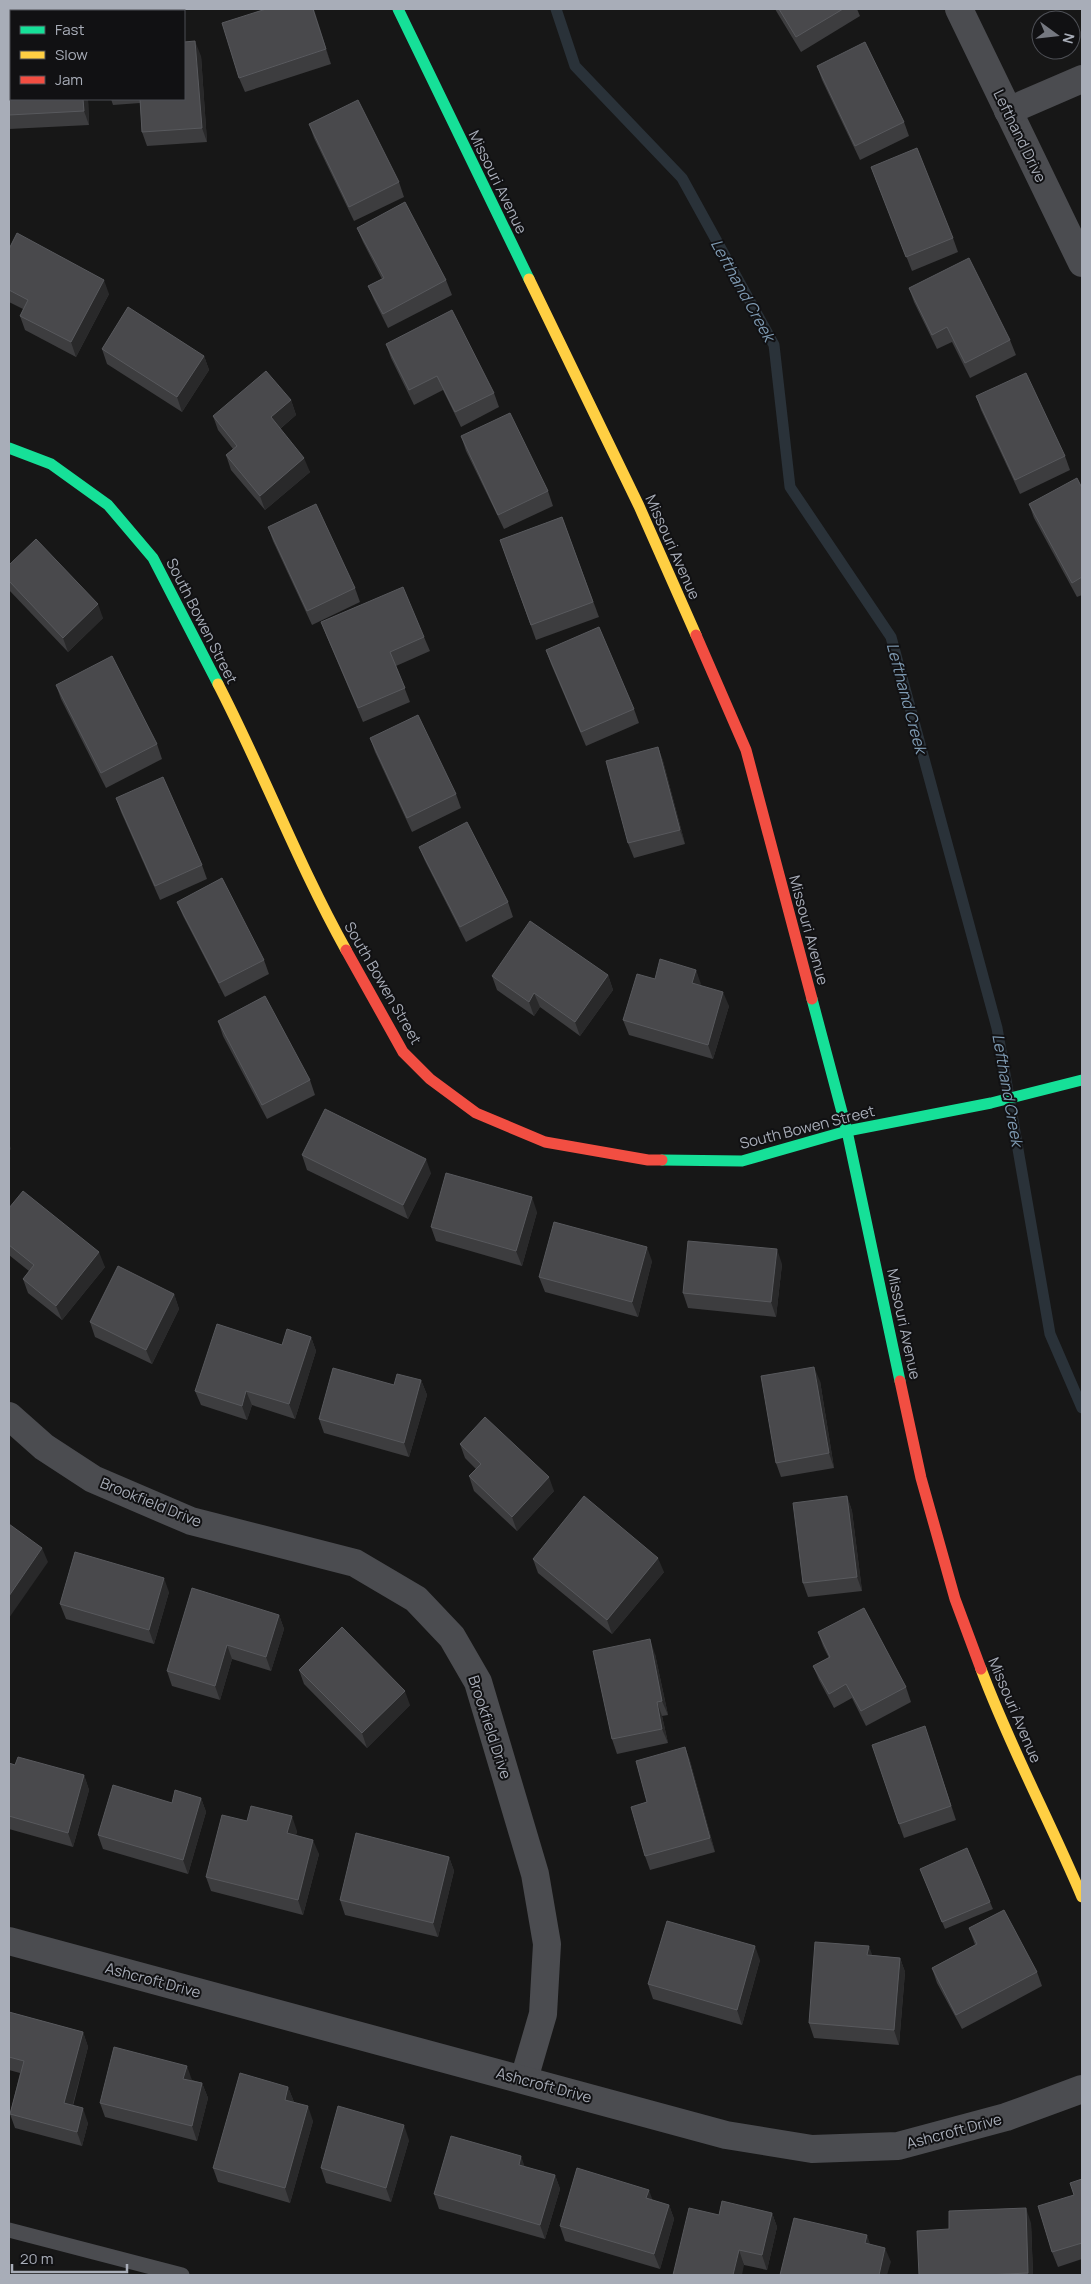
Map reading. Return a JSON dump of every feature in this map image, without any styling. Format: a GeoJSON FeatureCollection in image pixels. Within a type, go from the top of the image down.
{"type":"FeatureCollection","features":[{"type":"Feature","properties":{"kind":"street","name":"Missouri Avenue"},"geometry":{"type":"LineString","coordinates":[[398,9],[639,506],[746,750],[847,1131],[921,1478],[954,1600],[999,1717],[1054,1831],[1082,1897]]}},
{"type":"Feature","properties":{"kind":"street","name":"Lefthand Drive"},"geometry":{"type":"LineString","coordinates":[[959,9],[1082,263]]}},
{"type":"Feature","properties":{"kind":"street"},"geometry":{"type":"LineString","coordinates":[[1008,111],[1082,79]]}},
{"type":"Feature","properties":{"kind":"street","name":"South Bowen Street"},"geometry":{"type":"LineString","coordinates":[[9,448],[51,464],[108,505],[153,558],[247,740],[330,921],[404,1052],[430,1079],[476,1113],[545,1142],[648,1160],[742,1161],[847,1131],[991,1103],[1082,1080]]}},
{"type":"Feature","properties":{"kind":"street","name":"Brookfield Drive"},"geometry":{"type":"LineString","coordinates":[[9,1416],[44,1447],[93,1479],[191,1521],[355,1563],[416,1599],[452,1637],[478,1682],[535,1874],[547,1944],[543,2014],[524,2079]]}},
{"type":"Feature","properties":{"kind":"street","name":"Ashcroft Drive"},"geometry":{"type":"LineString","coordinates":[[9,1941],[726,2135],[812,2149],[898,2146],[1006,2117],[1082,2089]]}},
{"type":"Feature","properties":{"kind":"lane"},"geometry":{"type":"LineString","coordinates":[[9,2230],[182,2275]]}},
{"type":"Feature","properties":{"kind":"building"},"geometry":{"type":"Polygon","coordinates":[[[266,9],[313,9],[326,49],[239,78],[222,23],[266,9]]]}},
{"type":"Feature","properties":{"kind":"building"},"geometry":{"type":"Polygon","coordinates":[[[779,9],[843,9],[796,37],[779,9]]]}},
{"type":"Feature","properties":{"kind":"building"},"geometry":{"type":"Polygon","coordinates":[[[195,41],[202,128],[142,132],[140,100],[185,100],[185,42],[195,41]]]}},
{"type":"Feature","properties":{"kind":"building"},"geometry":{"type":"Polygon","coordinates":[[[865,42],[904,122],[855,146],[817,66],[865,42]]]}},
{"type":"Feature","properties":{"kind":"building"},"geometry":{"type":"Polygon","coordinates":[[[9,59],[10,100],[83,100],[84,111],[9,115],[9,59]]]}},
{"type":"Feature","properties":{"kind":"building"},"geometry":{"type":"Polygon","coordinates":[[[358,100],[399,182],[349,207],[309,124],[358,100]]]}},
{"type":"Feature","properties":{"kind":"building"},"geometry":{"type":"Polygon","coordinates":[[[917,148],[953,238],[906,257],[871,167],[917,148]]]}},
{"type":"Feature","properties":{"kind":"building"},"geometry":{"type":"Polygon","coordinates":[[[405,202],[446,280],[383,314],[368,286],[384,278],[357,228],[405,202]]]}},
{"type":"Feature","properties":{"kind":"building"},"geometry":{"type":"Polygon","coordinates":[[[17,233],[104,280],[71,342],[20,316],[28,300],[9,290],[9,249],[17,233]]]}},
{"type":"Feature","properties":{"kind":"building"},"geometry":{"type":"Polygon","coordinates":[[[969,258],[1010,340],[965,363],[947,327],[932,335],[909,288],[969,258]]]}},
{"type":"Feature","properties":{"kind":"building"},"geometry":{"type":"Polygon","coordinates":[[[128,307],[204,356],[177,397],[102,349],[128,307]]]}},
{"type":"Feature","properties":{"kind":"building"},"geometry":{"type":"Polygon","coordinates":[[[452,310],[494,393],[455,412],[437,376],[409,390],[386,344],[452,310]]]}},
{"type":"Feature","properties":{"kind":"building"},"geometry":{"type":"Polygon","coordinates":[[[266,371],[291,400],[271,417],[304,458],[260,496],[226,455],[237,446],[213,416],[266,371]]]}},
{"type":"Feature","properties":{"kind":"building"},"geometry":{"type":"Polygon","coordinates":[[[1026,373],[1065,456],[1015,480],[976,396],[1026,373]]]}},
{"type":"Feature","properties":{"kind":"building"},"geometry":{"type":"Polygon","coordinates":[[[510,413],[548,491],[498,515],[461,436],[510,413]]]}},
{"type":"Feature","properties":{"kind":"building"},"geometry":{"type":"Polygon","coordinates":[[[1077,478],[1082,488],[1082,577],[1072,583],[1029,504],[1077,478]]]}},
{"type":"Feature","properties":{"kind":"building"},"geometry":{"type":"Polygon","coordinates":[[[316,504],[355,588],[307,611],[268,527],[316,504]]]}},
{"type":"Feature","properties":{"kind":"building"},"geometry":{"type":"Polygon","coordinates":[[[562,517],[593,602],[531,625],[500,540],[562,517]]]}},
{"type":"Feature","properties":{"kind":"building"},"geometry":{"type":"Polygon","coordinates":[[[36,539],[98,604],[63,638],[9,581],[9,565],[36,539]]]}},
{"type":"Feature","properties":{"kind":"building"},"geometry":{"type":"Polygon","coordinates":[[[403,587],[424,637],[390,652],[405,688],[358,708],[321,622],[403,587]]]}},
{"type":"Feature","properties":{"kind":"building"},"geometry":{"type":"Polygon","coordinates":[[[599,627],[634,709],[581,732],[546,650],[599,627]]]}},
{"type":"Feature","properties":{"kind":"building"},"geometry":{"type":"Polygon","coordinates":[[[112,656],[157,744],[101,773],[56,685],[112,656]]]}},
{"type":"Feature","properties":{"kind":"building"},"geometry":{"type":"Polygon","coordinates":[[[418,715],[456,794],[407,818],[370,738],[418,715]]]}},
{"type":"Feature","properties":{"kind":"building"},"geometry":{"type":"Polygon","coordinates":[[[658,747],[680,830],[628,843],[606,761],[658,747]]]}},
{"type":"Feature","properties":{"kind":"building"},"geometry":{"type":"Polygon","coordinates":[[[163,777],[202,865],[155,886],[116,798],[163,777]]]}},
{"type":"Feature","properties":{"kind":"building"},"geometry":{"type":"Polygon","coordinates":[[[467,822],[508,902],[460,927],[419,847],[467,822]]]}},
{"type":"Feature","properties":{"kind":"building"},"geometry":{"type":"Polygon","coordinates":[[[222,878],[264,960],[219,983],[177,902],[222,878]]]}},
{"type":"Feature","properties":{"kind":"building"},"geometry":{"type":"Polygon","coordinates":[[[530,921],[608,975],[575,1022],[534,993],[529,1002],[492,976],[530,921]]]}},
{"type":"Feature","properties":{"kind":"building"},"geometry":{"type":"Polygon","coordinates":[[[660,959],[696,970],[692,983],[723,992],[708,1045],[623,1020],[637,974],[655,979],[660,959]]]}},
{"type":"Feature","properties":{"kind":"building"},"geometry":{"type":"Polygon","coordinates":[[[265,996],[310,1080],[262,1105],[218,1021],[265,996]]]}},
{"type":"Feature","properties":{"kind":"building"},"geometry":{"type":"Polygon","coordinates":[[[325,1109],[426,1159],[403,1205],[302,1155],[325,1109]]]}},
{"type":"Feature","properties":{"kind":"building"},"geometry":{"type":"Polygon","coordinates":[[[446,1173],[532,1197],[516,1251],[431,1227],[446,1173]]]}},
{"type":"Feature","properties":{"kind":"building"},"geometry":{"type":"Polygon","coordinates":[[[23,1191],[99,1252],[56,1306],[23,1279],[34,1265],[9,1245],[9,1208],[23,1191]]]}},
{"type":"Feature","properties":{"kind":"building"},"geometry":{"type":"Polygon","coordinates":[[[554,1222],[647,1247],[632,1302],[539,1277],[554,1222]]]}},
{"type":"Feature","properties":{"kind":"building"},"geometry":{"type":"Polygon","coordinates":[[[688,1241],[777,1249],[771,1302],[683,1293],[688,1241]]]}},
{"type":"Feature","properties":{"kind":"building"},"geometry":{"type":"Polygon","coordinates":[[[118,1266],[174,1294],[146,1350],[90,1322],[118,1266]]]}},
{"type":"Feature","properties":{"kind":"building"},"geometry":{"type":"Polygon","coordinates":[[[217,1324],[282,1345],[287,1329],[311,1337],[289,1404],[246,1391],[242,1406],[195,1391],[217,1324]]]}},
{"type":"Feature","properties":{"kind":"building"},"geometry":{"type":"Polygon","coordinates":[[[814,1367],[829,1453],[776,1463],[761,1376],[814,1367]]]}},
{"type":"Feature","properties":{"kind":"building"},"geometry":{"type":"Polygon","coordinates":[[[333,1368],[394,1385],[397,1374],[421,1380],[404,1443],[319,1419],[333,1368]]]}},
{"type":"Feature","properties":{"kind":"building"},"geometry":{"type":"Polygon","coordinates":[[[485,1417],[549,1477],[512,1517],[469,1476],[481,1464],[460,1444],[485,1417]]]}},
{"type":"Feature","properties":{"kind":"building"},"geometry":{"type":"Polygon","coordinates":[[[584,1496],[658,1558],[607,1620],[533,1559],[584,1496]]]}},
{"type":"Feature","properties":{"kind":"building"},"geometry":{"type":"Polygon","coordinates":[[[847,1496],[857,1577],[803,1583],[793,1503],[847,1496]]]}},
{"type":"Feature","properties":{"kind":"building"},"geometry":{"type":"Polygon","coordinates":[[[9,1524],[42,1548],[9,1596],[9,1524]]]}},
{"type":"Feature","properties":{"kind":"building"},"geometry":{"type":"Polygon","coordinates":[[[75,1552],[164,1578],[149,1630],[60,1604],[75,1552]]]}},
{"type":"Feature","properties":{"kind":"building"},"geometry":{"type":"Polygon","coordinates":[[[192,1588],[279,1615],[266,1657],[227,1645],[215,1686],[167,1671],[192,1588]]]}},
{"type":"Feature","properties":{"kind":"building"},"geometry":{"type":"Polygon","coordinates":[[[864,1608],[906,1687],[861,1711],[846,1684],[829,1694],[813,1666],[830,1657],[818,1632],[864,1608]]]}},
{"type":"Feature","properties":{"kind":"building"},"geometry":{"type":"Polygon","coordinates":[[[342,1627],[405,1691],[362,1733],[299,1670],[342,1627]]]}},
{"type":"Feature","properties":{"kind":"building"},"geometry":{"type":"Polygon","coordinates":[[[650,1639],[662,1701],[657,1702],[662,1729],[612,1739],[593,1651],[650,1639]]]}},
{"type":"Feature","properties":{"kind":"building"},"geometry":{"type":"Polygon","coordinates":[[[925,1726],[951,1806],[899,1824],[872,1745],[925,1726]]]}},
{"type":"Feature","properties":{"kind":"building"},"geometry":{"type":"Polygon","coordinates":[[[685,1747],[710,1838],[645,1856],[631,1807],[647,1802],[636,1761],[685,1747]]]}},
{"type":"Feature","properties":{"kind":"building"},"geometry":{"type":"Polygon","coordinates":[[[18,1757],[84,1775],[68,1833],[9,1816],[9,1763],[15,1765],[18,1757]]]}},
{"type":"Feature","properties":{"kind":"building"},"geometry":{"type":"Polygon","coordinates":[[[113,1785],[172,1803],[175,1790],[201,1798],[183,1860],[98,1835],[113,1785]]]}},
{"type":"Feature","properties":{"kind":"building"},"geometry":{"type":"Polygon","coordinates":[[[251,1806],[292,1816],[287,1833],[313,1840],[298,1900],[206,1877],[222,1815],[247,1821],[251,1806]]]}},
{"type":"Feature","properties":{"kind":"building"},"geometry":{"type":"Polygon","coordinates":[[[356,1833],[449,1857],[433,1923],[340,1900],[356,1833]]]}},
{"type":"Feature","properties":{"kind":"building"},"geometry":{"type":"Polygon","coordinates":[[[967,1848],[990,1902],[942,1922],[920,1869],[967,1848]]]}},
{"type":"Feature","properties":{"kind":"building"},"geometry":{"type":"Polygon","coordinates":[[[1004,1910],[1037,1972],[956,2015],[932,1968],[977,1944],[969,1928],[1004,1910]]]}},
{"type":"Feature","properties":{"kind":"building"},"geometry":{"type":"Polygon","coordinates":[[[667,1921],[755,1946],[737,2010],[648,1984],[667,1921]]]}},
{"type":"Feature","properties":{"kind":"building"},"geometry":{"type":"Polygon","coordinates":[[[815,1942],[869,1946],[867,1955],[900,1958],[894,2030],[809,2023],[815,1942]]]}},
{"type":"Feature","properties":{"kind":"building"},"geometry":{"type":"Polygon","coordinates":[[[9,2012],[83,2032],[64,2103],[83,2108],[77,2132],[10,2114],[24,2061],[9,2057],[9,2012]]]}},
{"type":"Feature","properties":{"kind":"building"},"geometry":{"type":"Polygon","coordinates":[[[114,2047],[187,2066],[183,2079],[202,2083],[192,2126],[100,2103],[114,2047]]]}},
{"type":"Feature","properties":{"kind":"building"},"geometry":{"type":"Polygon","coordinates":[[[240,2073],[288,2087],[285,2100],[308,2106],[285,2188],[213,2168],[240,2073]]]}},
{"type":"Feature","properties":{"kind":"building"},"geometry":{"type":"Polygon","coordinates":[[[338,2106],[404,2125],[386,2188],[321,2168],[338,2106]]]}},
{"type":"Feature","properties":{"kind":"building"},"geometry":{"type":"Polygon","coordinates":[[[451,2136],[521,2156],[519,2165],[555,2175],[540,2225],[434,2194],[451,2136]]]}},
{"type":"Feature","properties":{"kind":"building"},"geometry":{"type":"Polygon","coordinates":[[[577,2168],[649,2190],[646,2198],[669,2205],[654,2254],[560,2226],[577,2168]]]}},
{"type":"Feature","properties":{"kind":"building"},"geometry":{"type":"Polygon","coordinates":[[[1082,2179],[1082,2243],[1052,2252],[1038,2206],[1074,2195],[1070,2183],[1082,2179]]]}},
{"type":"Feature","properties":{"kind":"building"},"geometry":{"type":"Polygon","coordinates":[[[722,2201],[772,2213],[762,2255],[739,2250],[733,2275],[673,2275],[689,2208],[719,2215],[722,2201]]]}},
{"type":"Feature","properties":{"kind":"building"},"geometry":{"type":"Polygon","coordinates":[[[1026,2208],[1028,2273],[919,2275],[917,2231],[949,2229],[949,2211],[1026,2208]]]}},
{"type":"Feature","properties":{"kind":"building"},"geometry":{"type":"Polygon","coordinates":[[[794,2218],[867,2235],[865,2243],[885,2248],[879,2275],[780,2275],[794,2218]]]}},
{"type":"Feature","properties":{"kind":"waterway","name":"Lefthand Creek"},"geometry":{"type":"LineString","coordinates":[[556,9],[575,66],[682,178],[774,345],[790,487],[891,637],[997,1028],[1050,1334],[1082,1408]]}},
{"type":"Feature","properties":{"kind":"traffic: fast"},"geometry":{"type":"LineString","coordinates":[[398,9],[529,279]]}},
{"type":"Feature","properties":{"kind":"traffic: fast"},"geometry":{"type":"LineString","coordinates":[[9,448],[51,464],[108,505],[153,558],[218,684]]}},
{"type":"Feature","properties":{"kind":"traffic: fast"},"geometry":{"type":"LineString","coordinates":[[812,999],[847,1131],[900,1381]]}},
{"type":"Feature","properties":{"kind":"traffic: fast"},"geometry":{"type":"LineString","coordinates":[[662,1160],[742,1161],[847,1131],[991,1103],[1082,1080]]}},
{"type":"Feature","properties":{"kind":"traffic: slow"},"geometry":{"type":"LineString","coordinates":[[529,279],[639,506],[696,635]]}},
{"type":"Feature","properties":{"kind":"traffic: slow"},"geometry":{"type":"LineString","coordinates":[[218,684],[296,851],[346,950]]}},
{"type":"Feature","properties":{"kind":"traffic: slow"},"geometry":{"type":"LineString","coordinates":[[981,1669],[992,1698],[1082,1897]]}},
{"type":"Feature","properties":{"kind":"traffic: jam"},"geometry":{"type":"LineString","coordinates":[[696,635],[746,750],[812,999]]}},
{"type":"Feature","properties":{"kind":"traffic: jam"},"geometry":{"type":"LineString","coordinates":[[346,950],[403,1052],[430,1079],[476,1113],[545,1142],[648,1160],[662,1160]]}},
{"type":"Feature","properties":{"kind":"traffic: jam"},"geometry":{"type":"LineString","coordinates":[[900,1381],[921,1478],[955,1599],[981,1669]]}}]}
